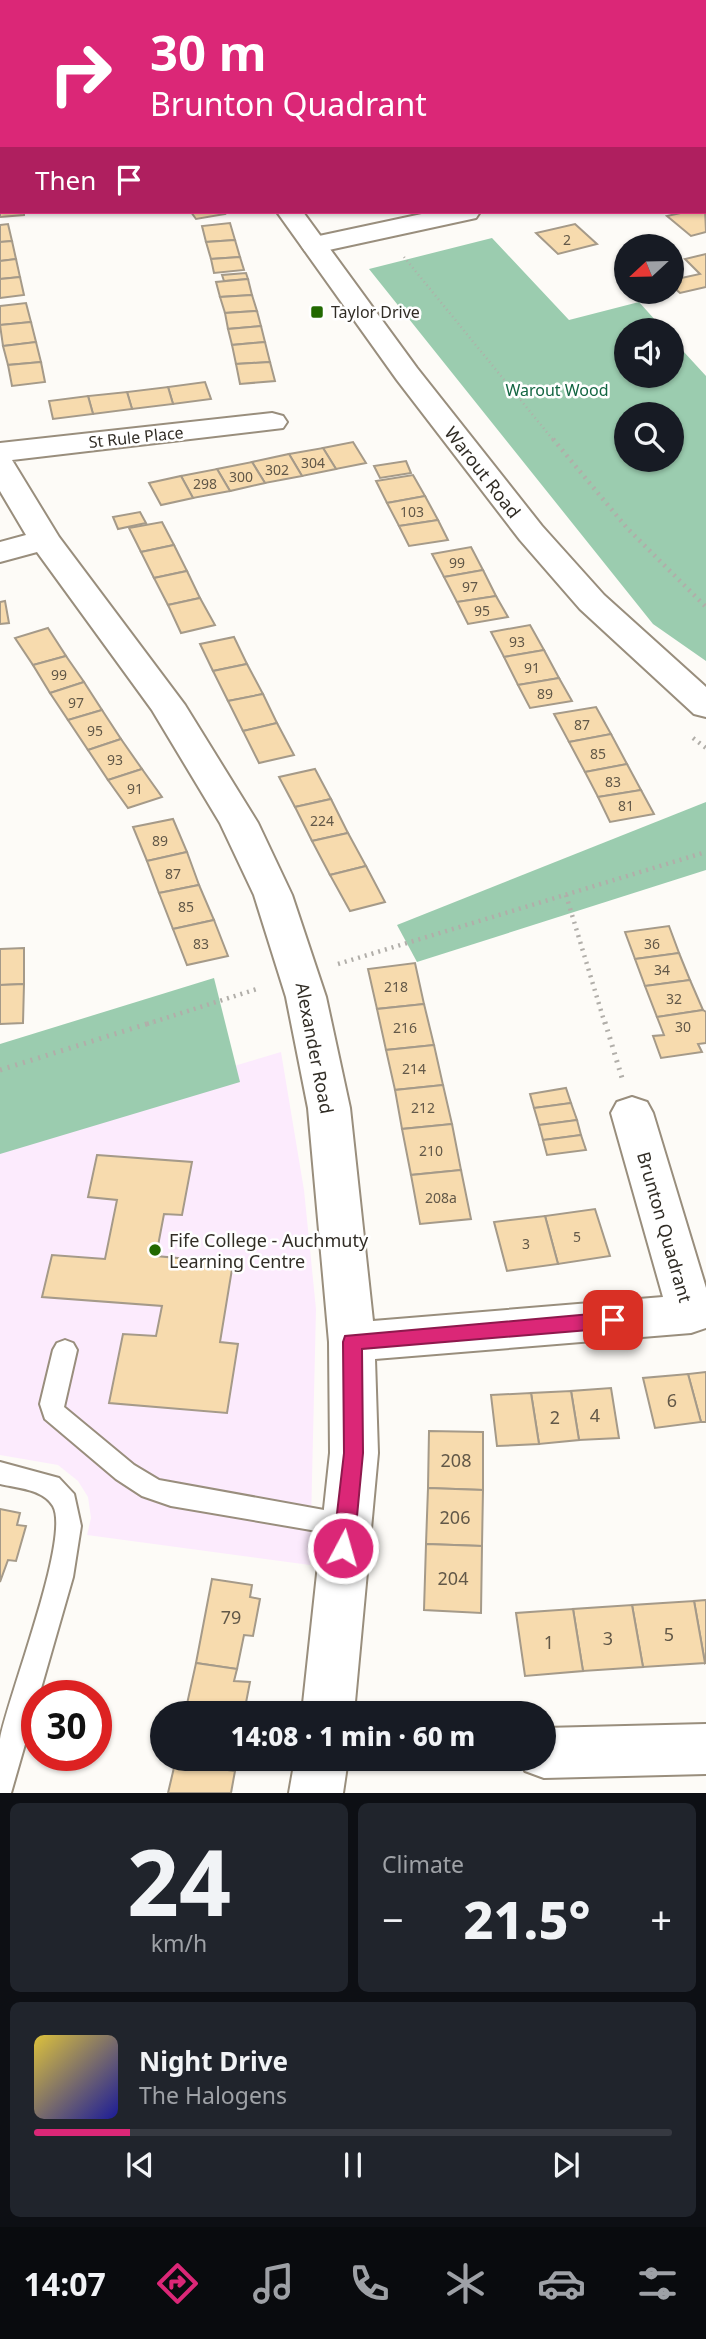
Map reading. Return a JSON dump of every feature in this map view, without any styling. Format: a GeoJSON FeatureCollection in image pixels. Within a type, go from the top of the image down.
{"type":"FeatureCollection","features":[{"type":"Feature","properties":{"kind":"street","name":"Warout Road"},"geometry":{"type":"LineString","coordinates":[[292,214],[407,374],[531,533],[592,602],[706,706]]}},
{"type":"Feature","properties":{"kind":"street"},"geometry":{"type":"LineString","coordinates":[[315,245],[457,214]]}},
{"type":"Feature","properties":{"kind":"street","name":"St Rule Place"},"geometry":{"type":"LineString","coordinates":[[0,452],[272,422]]}},
{"type":"Feature","properties":{"kind":"street","name":"Alexander Road"},"geometry":{"type":"LineString","coordinates":[[0,465],[45,540],[167,705],[239,823],[273,895],[300,975],[317,1040],[329,1108],[352,1342],[354,1453],[329,1701]]}},
{"type":"Feature","properties":{"kind":"street"},"geometry":{"type":"LineString","coordinates":[[0,552],[45,540]]}},
{"type":"Feature","properties":{"kind":"street","name":"Brunton Quadrant"},"geometry":{"type":"LineString","coordinates":[[352,1342],[691,1314],[632,1113]]}},
{"type":"Feature","properties":{"kind":"street"},"geometry":{"type":"LineString","coordinates":[[556,1753],[706,1749]]}},
{"type":"Feature","properties":{"kind":"street"},"geometry":{"type":"LineString","coordinates":[[316,1793],[320,1771]]}},
{"type":"Feature","properties":{"kind":"lane"},"geometry":{"type":"LineString","coordinates":[[65,1350],[52,1404],[53,1412],[125,1472],[150,1488],[346,1525]]}},
{"type":"Feature","properties":{"kind":"lane"},"geometry":{"type":"LineString","coordinates":[[0,1473],[50,1486],[65,1502],[69,1526],[60,1577],[0,1787]]}},
{"type":"Feature","properties":{"kind":"path"},"geometry":{"type":"LineString","coordinates":[[380,230],[599,495],[683,587],[706,607]]}},
{"type":"Feature","properties":{"kind":"path"},"geometry":{"type":"LineString","coordinates":[[0,1070],[300,975],[706,852]]}},
{"type":"Feature","properties":{"kind":"path"},"geometry":{"type":"LineString","coordinates":[[566,894],[632,1113]]}},
{"type":"Feature","properties":{"kind":"shaded area","name":"Fife College - Auchmuty Learning Centre"},"geometry":{"type":"Polygon","coordinates":[[[281,1052],[304,1190],[316,1309],[310,1565],[87,1535],[91,1518],[88,1497],[78,1481],[58,1465],[0,1455],[0,1126],[156,1089],[281,1052]]]}},
{"type":"Feature","properties":{"kind":"green space","name":"Warout Wood"},"geometry":{"type":"Polygon","coordinates":[[[492,238],[569,320],[631,304],[641,304],[653,318],[614,318],[614,388],[684,388],[684,352],[706,376],[706,661],[653,624],[369,269],[492,238]]]}},
{"type":"Feature","properties":{"kind":"green space"},"geometry":{"type":"Polygon","coordinates":[[[706,802],[706,870],[417,962],[397,925],[706,802]]]}},
{"type":"Feature","properties":{"kind":"green space"},"geometry":{"type":"Polygon","coordinates":[[[214,978],[240,1082],[0,1154],[0,1044],[214,978]]]}},
{"type":"Feature","properties":{"kind":"building"},"geometry":{"type":"Polygon","coordinates":[[[0,214],[24,214],[24,215],[0,217],[0,214]]]}},
{"type":"Feature","properties":{"kind":"building"},"geometry":{"type":"Polygon","coordinates":[[[192,214],[225,214],[196,219],[192,214]]]}},
{"type":"Feature","properties":{"kind":"building"},"geometry":{"type":"Polygon","coordinates":[[[705,214],[706,232],[691,236],[667,216],[705,214]]]}},
{"type":"Feature","properties":{"kind":"building"},"geometry":{"type":"Polygon","coordinates":[[[230,223],[235,240],[206,242],[202,226],[230,223]]]}},
{"type":"Feature","properties":{"kind":"building"},"geometry":{"type":"Polygon","coordinates":[[[8,224],[12,241],[0,242],[0,225],[8,224]]]}},
{"type":"Feature","properties":{"kind":"building"},"geometry":{"type":"Polygon","coordinates":[[[575,224],[597,244],[558,254],[536,233],[575,224]]]}},
{"type":"Feature","properties":{"kind":"building"},"geometry":{"type":"Polygon","coordinates":[[[235,240],[240,257],[211,259],[206,242],[235,240]]]}},
{"type":"Feature","properties":{"kind":"building"},"geometry":{"type":"Polygon","coordinates":[[[12,241],[16,259],[0,261],[0,242],[12,241]]]}},
{"type":"Feature","properties":{"kind":"building"},"geometry":{"type":"Polygon","coordinates":[[[706,254],[706,287],[684,292],[684,277],[700,274],[685,259],[706,254]]]}},
{"type":"Feature","properties":{"kind":"building"},"geometry":{"type":"Polygon","coordinates":[[[240,257],[244,270],[214,273],[211,259],[240,257]]]}},
{"type":"Feature","properties":{"kind":"building"},"geometry":{"type":"Polygon","coordinates":[[[16,259],[20,277],[0,279],[0,261],[16,259]]]}},
{"type":"Feature","properties":{"kind":"building"},"geometry":{"type":"Polygon","coordinates":[[[246,273],[248,279],[224,281],[222,275],[246,273]]]}},
{"type":"Feature","properties":{"kind":"building"},"geometry":{"type":"Polygon","coordinates":[[[20,277],[24,295],[0,298],[0,279],[20,277]]]}},
{"type":"Feature","properties":{"kind":"building"},"geometry":{"type":"Polygon","coordinates":[[[248,279],[252,295],[220,297],[216,282],[248,279]]]}},
{"type":"Feature","properties":{"kind":"building"},"geometry":{"type":"Polygon","coordinates":[[[252,295],[257,311],[225,313],[220,297],[252,295]]]}},
{"type":"Feature","properties":{"kind":"building"},"geometry":{"type":"Polygon","coordinates":[[[26,303],[31,322],[0,325],[0,306],[26,303]]]}},
{"type":"Feature","properties":{"kind":"building"},"geometry":{"type":"Polygon","coordinates":[[[257,311],[261,326],[228,329],[225,313],[257,311]]]}},
{"type":"Feature","properties":{"kind":"building"},"geometry":{"type":"Polygon","coordinates":[[[31,322],[36,342],[3,346],[0,325],[31,322]]]}},
{"type":"Feature","properties":{"kind":"building"},"geometry":{"type":"Polygon","coordinates":[[[261,326],[265,342],[232,345],[228,329],[261,326]]]}},
{"type":"Feature","properties":{"kind":"building"},"geometry":{"type":"Polygon","coordinates":[[[36,342],[41,362],[8,365],[3,346],[36,342]]]}},
{"type":"Feature","properties":{"kind":"building"},"geometry":{"type":"Polygon","coordinates":[[[265,342],[270,362],[236,364],[232,345],[265,342]]]}},
{"type":"Feature","properties":{"kind":"building"},"geometry":{"type":"Polygon","coordinates":[[[41,362],[45,382],[12,386],[8,365],[41,362]]]}},
{"type":"Feature","properties":{"kind":"building"},"geometry":{"type":"Polygon","coordinates":[[[270,362],[275,381],[240,384],[236,364],[270,362]]]}},
{"type":"Feature","properties":{"kind":"building"},"geometry":{"type":"Polygon","coordinates":[[[205,382],[211,399],[173,404],[168,387],[205,382]]]}},
{"type":"Feature","properties":{"kind":"building"},"geometry":{"type":"Polygon","coordinates":[[[168,387],[173,404],[132,409],[127,392],[168,387]]]}},
{"type":"Feature","properties":{"kind":"building"},"geometry":{"type":"Polygon","coordinates":[[[127,392],[132,409],[93,414],[88,396],[127,392]]]}},
{"type":"Feature","properties":{"kind":"building"},"geometry":{"type":"Polygon","coordinates":[[[88,396],[93,414],[53,419],[49,401],[88,396]]]}},
{"type":"Feature","properties":{"kind":"building"},"geometry":{"type":"Polygon","coordinates":[[[353,442],[366,463],[336,469],[323,448],[353,442]]]}},
{"type":"Feature","properties":{"kind":"building"},"geometry":{"type":"Polygon","coordinates":[[[323,448],[336,469],[302,476],[289,454],[323,448]]]}},
{"type":"Feature","properties":{"kind":"building"},"geometry":{"type":"Polygon","coordinates":[[[289,454],[302,476],[265,483],[252,462],[289,454]]]}},
{"type":"Feature","properties":{"kind":"building"},"geometry":{"type":"Polygon","coordinates":[[[406,461],[411,473],[380,478],[374,466],[406,461]]]}},
{"type":"Feature","properties":{"kind":"building"},"geometry":{"type":"Polygon","coordinates":[[[252,462],[265,483],[230,491],[217,469],[252,462]]]}},
{"type":"Feature","properties":{"kind":"building"},"geometry":{"type":"Polygon","coordinates":[[[217,469],[230,491],[193,498],[181,476],[217,469]]]}},
{"type":"Feature","properties":{"kind":"building"},"geometry":{"type":"Polygon","coordinates":[[[413,475],[425,496],[387,503],[376,481],[413,475]]]}},
{"type":"Feature","properties":{"kind":"building"},"geometry":{"type":"Polygon","coordinates":[[[181,476],[193,498],[161,505],[149,483],[181,476]]]}},
{"type":"Feature","properties":{"kind":"building"},"geometry":{"type":"Polygon","coordinates":[[[425,496],[438,520],[399,526],[387,503],[425,496]]]}},
{"type":"Feature","properties":{"kind":"building"},"geometry":{"type":"Polygon","coordinates":[[[140,512],[146,523],[118,529],[113,517],[140,512]]]}},
{"type":"Feature","properties":{"kind":"building"},"geometry":{"type":"Polygon","coordinates":[[[438,520],[448,540],[409,546],[399,526],[438,520]]]}},
{"type":"Feature","properties":{"kind":"building"},"geometry":{"type":"Polygon","coordinates":[[[162,522],[174,545],[141,552],[129,528],[162,522]]]}},
{"type":"Feature","properties":{"kind":"building"},"geometry":{"type":"Polygon","coordinates":[[[174,545],[187,571],[154,578],[141,552],[174,545]]]}},
{"type":"Feature","properties":{"kind":"building"},"geometry":{"type":"Polygon","coordinates":[[[471,547],[483,570],[444,577],[432,554],[471,547]]]}},
{"type":"Feature","properties":{"kind":"building"},"geometry":{"type":"Polygon","coordinates":[[[483,570],[496,596],[457,602],[444,577],[483,570]]]}},
{"type":"Feature","properties":{"kind":"building"},"geometry":{"type":"Polygon","coordinates":[[[187,571],[200,598],[168,605],[154,578],[187,571]]]}},
{"type":"Feature","properties":{"kind":"building"},"geometry":{"type":"Polygon","coordinates":[[[496,596],[508,617],[468,624],[457,602],[496,596]]]}},
{"type":"Feature","properties":{"kind":"building"},"geometry":{"type":"Polygon","coordinates":[[[200,598],[215,625],[181,633],[168,605],[200,598]]]}},
{"type":"Feature","properties":{"kind":"building"},"geometry":{"type":"Polygon","coordinates":[[[5,601],[9,623],[0,624],[0,602],[5,601]]]}},
{"type":"Feature","properties":{"kind":"building"},"geometry":{"type":"Polygon","coordinates":[[[530,625],[544,650],[504,657],[491,632],[530,625]]]}},
{"type":"Feature","properties":{"kind":"building"},"geometry":{"type":"Polygon","coordinates":[[[48,628],[66,656],[33,665],[15,638],[48,628]]]}},
{"type":"Feature","properties":{"kind":"building"},"geometry":{"type":"Polygon","coordinates":[[[234,637],[247,664],[213,671],[200,644],[234,637]]]}},
{"type":"Feature","properties":{"kind":"building"},"geometry":{"type":"Polygon","coordinates":[[[544,650],[559,678],[518,685],[504,657],[544,650]]]}},
{"type":"Feature","properties":{"kind":"building"},"geometry":{"type":"Polygon","coordinates":[[[66,656],[84,682],[50,693],[33,665],[66,656]]]}},
{"type":"Feature","properties":{"kind":"building"},"geometry":{"type":"Polygon","coordinates":[[[247,664],[263,694],[228,701],[213,671],[247,664]]]}},
{"type":"Feature","properties":{"kind":"building"},"geometry":{"type":"Polygon","coordinates":[[[559,678],[572,701],[530,708],[518,685],[559,678]]]}},
{"type":"Feature","properties":{"kind":"building"},"geometry":{"type":"Polygon","coordinates":[[[84,682],[102,710],[68,720],[50,693],[84,682]]]}},
{"type":"Feature","properties":{"kind":"building"},"geometry":{"type":"Polygon","coordinates":[[[263,694],[277,723],[243,731],[228,701],[263,694]]]}},
{"type":"Feature","properties":{"kind":"building"},"geometry":{"type":"Polygon","coordinates":[[[596,707],[611,734],[569,742],[554,714],[596,707]]]}},
{"type":"Feature","properties":{"kind":"building"},"geometry":{"type":"Polygon","coordinates":[[[102,710],[121,739],[88,750],[68,720],[102,710]]]}},
{"type":"Feature","properties":{"kind":"building"},"geometry":{"type":"Polygon","coordinates":[[[277,723],[294,755],[259,763],[243,731],[277,723]]]}},
{"type":"Feature","properties":{"kind":"building"},"geometry":{"type":"Polygon","coordinates":[[[611,734],[627,764],[585,772],[569,742],[611,734]]]}},
{"type":"Feature","properties":{"kind":"building"},"geometry":{"type":"Polygon","coordinates":[[[121,739],[142,769],[108,780],[88,750],[121,739]]]}},
{"type":"Feature","properties":{"kind":"building"},"geometry":{"type":"Polygon","coordinates":[[[627,764],[641,790],[598,797],[585,772],[627,764]]]}},
{"type":"Feature","properties":{"kind":"building"},"geometry":{"type":"Polygon","coordinates":[[[142,769],[162,797],[128,808],[108,780],[142,769]]]}},
{"type":"Feature","properties":{"kind":"building"},"geometry":{"type":"Polygon","coordinates":[[[315,769],[331,799],[295,807],[279,777],[315,769]]]}},
{"type":"Feature","properties":{"kind":"building"},"geometry":{"type":"Polygon","coordinates":[[[641,790],[654,814],[610,822],[598,797],[641,790]]]}},
{"type":"Feature","properties":{"kind":"building"},"geometry":{"type":"Polygon","coordinates":[[[331,799],[348,833],[312,841],[295,807],[331,799]]]}},
{"type":"Feature","properties":{"kind":"building"},"geometry":{"type":"Polygon","coordinates":[[[173,819],[187,852],[147,861],[133,827],[173,819]]]}},
{"type":"Feature","properties":{"kind":"building"},"geometry":{"type":"Polygon","coordinates":[[[348,833],[366,866],[330,875],[312,841],[348,833]]]}},
{"type":"Feature","properties":{"kind":"building"},"geometry":{"type":"Polygon","coordinates":[[[187,852],[199,885],[159,893],[147,861],[187,852]]]}},
{"type":"Feature","properties":{"kind":"building"},"geometry":{"type":"Polygon","coordinates":[[[366,866],[385,902],[350,911],[330,875],[366,866]]]}},
{"type":"Feature","properties":{"kind":"building"},"geometry":{"type":"Polygon","coordinates":[[[199,885],[214,920],[173,929],[159,893],[199,885]]]}},
{"type":"Feature","properties":{"kind":"building"},"geometry":{"type":"Polygon","coordinates":[[[214,920],[228,956],[187,965],[173,929],[214,920]]]}},
{"type":"Feature","properties":{"kind":"building"},"geometry":{"type":"Polygon","coordinates":[[[669,926],[679,953],[635,959],[625,932],[669,926]]]}},
{"type":"Feature","properties":{"kind":"building"},"geometry":{"type":"Polygon","coordinates":[[[24,948],[24,984],[0,985],[0,949],[24,948]]]}},
{"type":"Feature","properties":{"kind":"building"},"geometry":{"type":"Polygon","coordinates":[[[679,953],[690,980],[645,986],[635,959],[679,953]]]}},
{"type":"Feature","properties":{"kind":"building"},"geometry":{"type":"Polygon","coordinates":[[[415,963],[424,1004],[377,1009],[368,969],[415,963]]]}},
{"type":"Feature","properties":{"kind":"building"},"geometry":{"type":"Polygon","coordinates":[[[690,980],[703,1010],[657,1017],[645,986],[690,980]]]}},
{"type":"Feature","properties":{"kind":"building"},"geometry":{"type":"Polygon","coordinates":[[[24,984],[23,1023],[0,1024],[0,985],[24,984]]]}},
{"type":"Feature","properties":{"kind":"building"},"geometry":{"type":"Polygon","coordinates":[[[424,1004],[434,1045],[386,1050],[377,1009],[424,1004]]]}},
{"type":"Feature","properties":{"kind":"building"},"geometry":{"type":"Polygon","coordinates":[[[703,1010],[706,1012],[706,1043],[698,1044],[702,1052],[661,1058],[653,1036],[664,1035],[657,1017],[703,1010]]]}},
{"type":"Feature","properties":{"kind":"building"},"geometry":{"type":"Polygon","coordinates":[[[434,1045],[443,1085],[395,1090],[386,1050],[434,1045]]]}},
{"type":"Feature","properties":{"kind":"building"},"geometry":{"type":"Polygon","coordinates":[[[443,1085],[452,1124],[402,1129],[395,1090],[443,1085]]]}},
{"type":"Feature","properties":{"kind":"building"},"geometry":{"type":"Polygon","coordinates":[[[566,1088],[571,1103],[534,1108],[530,1094],[566,1088]]]}},
{"type":"Feature","properties":{"kind":"building"},"geometry":{"type":"Polygon","coordinates":[[[571,1103],[577,1120],[539,1125],[534,1108],[571,1103]]]}},
{"type":"Feature","properties":{"kind":"building"},"geometry":{"type":"Polygon","coordinates":[[[577,1120],[581,1135],[543,1140],[539,1125],[577,1120]]]}},
{"type":"Feature","properties":{"kind":"building"},"geometry":{"type":"Polygon","coordinates":[[[452,1124],[461,1170],[411,1175],[402,1129],[452,1124]]]}},
{"type":"Feature","properties":{"kind":"building"},"geometry":{"type":"Polygon","coordinates":[[[581,1135],[586,1150],[547,1155],[543,1140],[581,1135]]]}},
{"type":"Feature","properties":{"kind":"building"},"geometry":{"type":"Polygon","coordinates":[[[97,1155],[192,1162],[182,1215],[164,1214],[156,1256],[233,1263],[220,1342],[238,1344],[227,1413],[109,1403],[123,1334],[156,1336],[162,1306],[42,1297],[52,1255],[105,1259],[117,1200],[88,1197],[97,1155]]]}},
{"type":"Feature","properties":{"kind":"building"},"geometry":{"type":"Polygon","coordinates":[[[461,1170],[471,1219],[420,1224],[411,1175],[461,1170]]]}},
{"type":"Feature","properties":{"kind":"building"},"geometry":{"type":"Polygon","coordinates":[[[595,1209],[610,1256],[558,1264],[545,1216],[595,1209]]]}},
{"type":"Feature","properties":{"kind":"building"},"geometry":{"type":"Polygon","coordinates":[[[545,1216],[558,1264],[507,1271],[494,1222],[545,1216]]]}},
{"type":"Feature","properties":{"kind":"building"},"geometry":{"type":"Polygon","coordinates":[[[706,1372],[706,1422],[701,1422],[688,1374],[706,1372]]]}},
{"type":"Feature","properties":{"kind":"building"},"geometry":{"type":"Polygon","coordinates":[[[688,1374],[701,1422],[655,1428],[643,1378],[688,1374]]]}},
{"type":"Feature","properties":{"kind":"building"},"geometry":{"type":"Polygon","coordinates":[[[611,1388],[619,1438],[579,1440],[571,1391],[611,1388]]]}},
{"type":"Feature","properties":{"kind":"building"},"geometry":{"type":"Polygon","coordinates":[[[571,1391],[579,1440],[539,1444],[531,1393],[571,1391]]]}},
{"type":"Feature","properties":{"kind":"building"},"geometry":{"type":"Polygon","coordinates":[[[531,1393],[539,1444],[497,1446],[491,1395],[531,1393]]]}},
{"type":"Feature","properties":{"kind":"building"},"geometry":{"type":"Polygon","coordinates":[[[429,1431],[483,1432],[483,1490],[428,1488],[429,1431]]]}},
{"type":"Feature","properties":{"kind":"building"},"geometry":{"type":"Polygon","coordinates":[[[428,1488],[483,1490],[482,1546],[426,1544],[428,1488]]]}},
{"type":"Feature","properties":{"kind":"building"},"geometry":{"type":"Polygon","coordinates":[[[0,1509],[20,1513],[17,1525],[26,1526],[16,1561],[8,1560],[0,1582],[0,1509]]]}},
{"type":"Feature","properties":{"kind":"building"},"geometry":{"type":"Polygon","coordinates":[[[426,1544],[482,1546],[481,1613],[424,1610],[426,1544]]]}},
{"type":"Feature","properties":{"kind":"building"},"geometry":{"type":"Polygon","coordinates":[[[212,1579],[252,1585],[250,1597],[260,1599],[253,1636],[244,1635],[237,1669],[196,1663],[212,1579]]]}},
{"type":"Feature","properties":{"kind":"building"},"geometry":{"type":"Polygon","coordinates":[[[706,1600],[706,1662],[705,1663],[694,1601],[706,1600]]]}},
{"type":"Feature","properties":{"kind":"building"},"geometry":{"type":"Polygon","coordinates":[[[694,1601],[705,1663],[643,1667],[632,1605],[694,1601]]]}},
{"type":"Feature","properties":{"kind":"building"},"geometry":{"type":"Polygon","coordinates":[[[632,1605],[643,1667],[583,1671],[573,1609],[632,1605]]]}},
{"type":"Feature","properties":{"kind":"building"},"geometry":{"type":"Polygon","coordinates":[[[573,1609],[583,1671],[525,1676],[516,1613],[573,1609]]]}},
{"type":"Feature","properties":{"kind":"building"},"geometry":{"type":"Polygon","coordinates":[[[196,1663],[237,1669],[234,1681],[250,1682],[246,1701],[188,1701],[196,1663]]]}},
{"type":"Feature","properties":{"kind":"building"},"geometry":{"type":"Polygon","coordinates":[[[173,1771],[235,1771],[231,1793],[168,1793],[173,1771]]]}},
{"type":"Feature","properties":{"kind":"place","name":"Taylor Drive"},"geometry":{"type":"Point","coordinates":[317,312]}},
{"type":"Feature","properties":{"kind":"place","name":"Fife College - Auchmuty Learning Centre"},"geometry":{"type":"Point","coordinates":[155,1250]}},
{"type":"Feature","properties":{"kind":"route"},"geometry":{"type":"LineString","coordinates":[[343,1548],[354,1453],[352,1342],[613,1320]]}}]}
